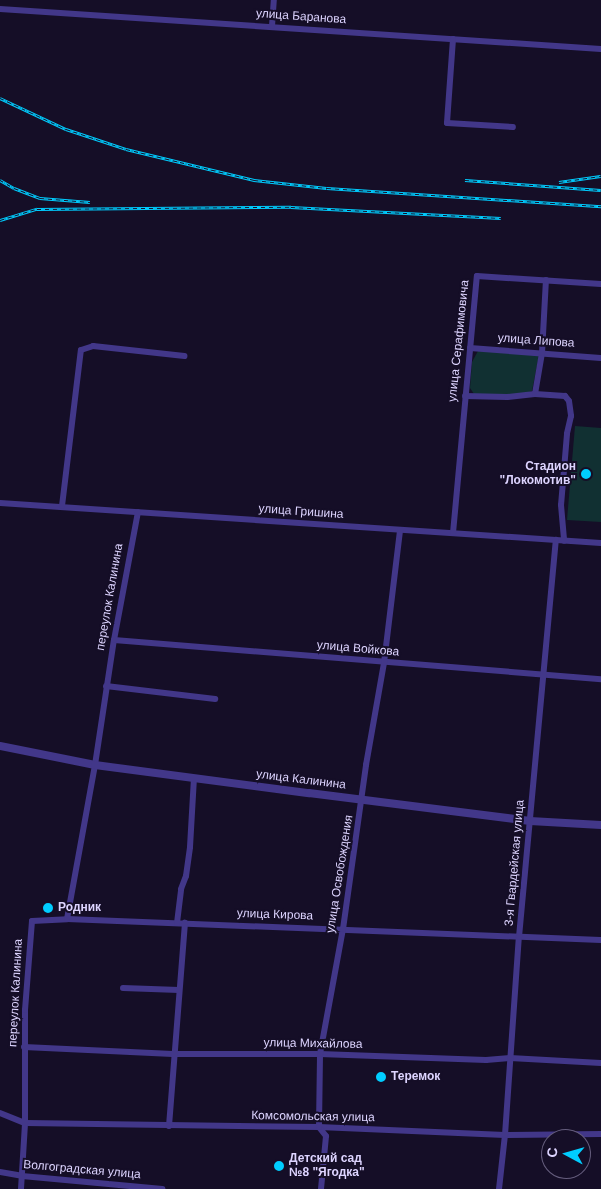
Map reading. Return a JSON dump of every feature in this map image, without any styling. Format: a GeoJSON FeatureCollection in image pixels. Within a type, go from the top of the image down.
{"type":"FeatureCollection","features":[{"type":"Feature","properties":{"kind":"street"},"geometry":{"type":"LineString","coordinates":[[272,26],[274,0]]}},
{"type":"Feature","properties":{"kind":"street","name":"улица Баранова"},"geometry":{"type":"LineString","coordinates":[[0,10],[272,26],[601,49]]}},
{"type":"Feature","properties":{"kind":"street"},"geometry":{"type":"LineString","coordinates":[[453,39],[446,123],[513,127]]}},
{"type":"Feature","properties":{"kind":"street","name":"улица Серафимовича"},"geometry":{"type":"LineString","coordinates":[[453,533],[477,276],[601,284]]}},
{"type":"Feature","properties":{"kind":"street"},"geometry":{"type":"LineString","coordinates":[[535,394],[542,353],[546,280]]}},
{"type":"Feature","properties":{"kind":"street"},"geometry":{"type":"LineString","coordinates":[[62,506],[81,350],[93,346],[184,356]]}},
{"type":"Feature","properties":{"kind":"street","name":"улица Липова"},"geometry":{"type":"LineString","coordinates":[[470,348],[601,358]]}},
{"type":"Feature","properties":{"kind":"street"},"geometry":{"type":"LineString","coordinates":[[465,396],[507,397],[535,394],[565,396],[571,409],[561,505],[564,541]]}},
{"type":"Feature","properties":{"kind":"street","name":"улица Гришина"},"geometry":{"type":"LineString","coordinates":[[0,503],[601,544]]}},
{"type":"Feature","properties":{"kind":"street","name":"переулок Калинина"},"geometry":{"type":"LineString","coordinates":[[21,1189],[25,1123],[24,1047],[32,921],[67,919],[95,765],[114,640],[138,512]]}},
{"type":"Feature","properties":{"kind":"street","name":"улица Освобождения"},"geometry":{"type":"LineString","coordinates":[[321,1189],[326,1136],[319,1127],[320,1054],[343,929],[366,766],[384,663],[400,530]]}},
{"type":"Feature","properties":{"kind":"street","name":"3-я Гвардейская улица"},"geometry":{"type":"LineString","coordinates":[[499,1189],[505,1135],[519,937],[556,540]]}},
{"type":"Feature","properties":{"kind":"street","name":"улица Войкова"},"geometry":{"type":"LineString","coordinates":[[114,640],[384,663],[601,678]]}},
{"type":"Feature","properties":{"kind":"street"},"geometry":{"type":"LineString","coordinates":[[106,686],[216,699]]}},
{"type":"Feature","properties":{"kind":"street","name":"улица Калинина"},"geometry":{"type":"LineString","coordinates":[[0,746],[95,765],[530,821],[601,825]]}},
{"type":"Feature","properties":{"kind":"street"},"geometry":{"type":"LineString","coordinates":[[177,923],[181,889],[186,876],[190,848],[194,778]]}},
{"type":"Feature","properties":{"kind":"street","name":"улица Кирова"},"geometry":{"type":"LineString","coordinates":[[67,919],[601,940]]}},
{"type":"Feature","properties":{"kind":"street"},"geometry":{"type":"LineString","coordinates":[[169,1126],[173,1054],[185,923]]}},
{"type":"Feature","properties":{"kind":"street"},"geometry":{"type":"LineString","coordinates":[[123,988],[179,990]]}},
{"type":"Feature","properties":{"kind":"street","name":"улица Михайлова"},"geometry":{"type":"LineString","coordinates":[[24,1047],[173,1054],[320,1054],[447,1059],[510,1058],[601,1063]]}},
{"type":"Feature","properties":{"kind":"street"},"geometry":{"type":"LineString","coordinates":[[0,1113],[25,1123]]}},
{"type":"Feature","properties":{"kind":"street","name":"Комсомольская улица"},"geometry":{"type":"LineString","coordinates":[[25,1123],[319,1127],[505,1135],[601,1134]]}},
{"type":"Feature","properties":{"kind":"street","name":"Волгоградская улица"},"geometry":{"type":"LineString","coordinates":[[0,1172],[22,1176],[162,1189]]}},
{"type":"Feature","properties":{"kind":"green space"},"geometry":{"type":"Polygon","coordinates":[[[478,351],[539,355],[532,391],[522,394],[474,394],[470,388],[472,362],[478,351]]]}},
{"type":"Feature","properties":{"kind":"green space","name":"Стадион \"Локомотив\""},"geometry":{"type":"Polygon","coordinates":[[[575,426],[601,428],[601,522],[567,520],[575,426]]]}},
{"type":"Feature","properties":{"kind":"railway"},"geometry":{"type":"LineString","coordinates":[[0,98],[66,129],[126,149],[254,180],[327,188],[601,206]]}},
{"type":"Feature","properties":{"kind":"railway"},"geometry":{"type":"LineString","coordinates":[[559,182],[601,176]]}},
{"type":"Feature","properties":{"kind":"railway"},"geometry":{"type":"LineString","coordinates":[[0,180],[14,188],[40,198],[90,202]]}},
{"type":"Feature","properties":{"kind":"railway"},"geometry":{"type":"LineString","coordinates":[[465,180],[601,190]]}},
{"type":"Feature","properties":{"kind":"railway"},"geometry":{"type":"LineString","coordinates":[[0,220],[37,209],[291,207],[501,218]]}},
{"type":"Feature","properties":{"kind":"place","name":"Стадион \"Локомотив\""},"geometry":{"type":"Point","coordinates":[586,474]}},
{"type":"Feature","properties":{"kind":"place","name":"Родник"},"geometry":{"type":"Point","coordinates":[48,908]}},
{"type":"Feature","properties":{"kind":"place","name":"Теремок"},"geometry":{"type":"Point","coordinates":[381,1077]}},
{"type":"Feature","properties":{"kind":"place","name":"Детский сад №8 \"Ягодка\""},"geometry":{"type":"Point","coordinates":[279,1166]}}]}
